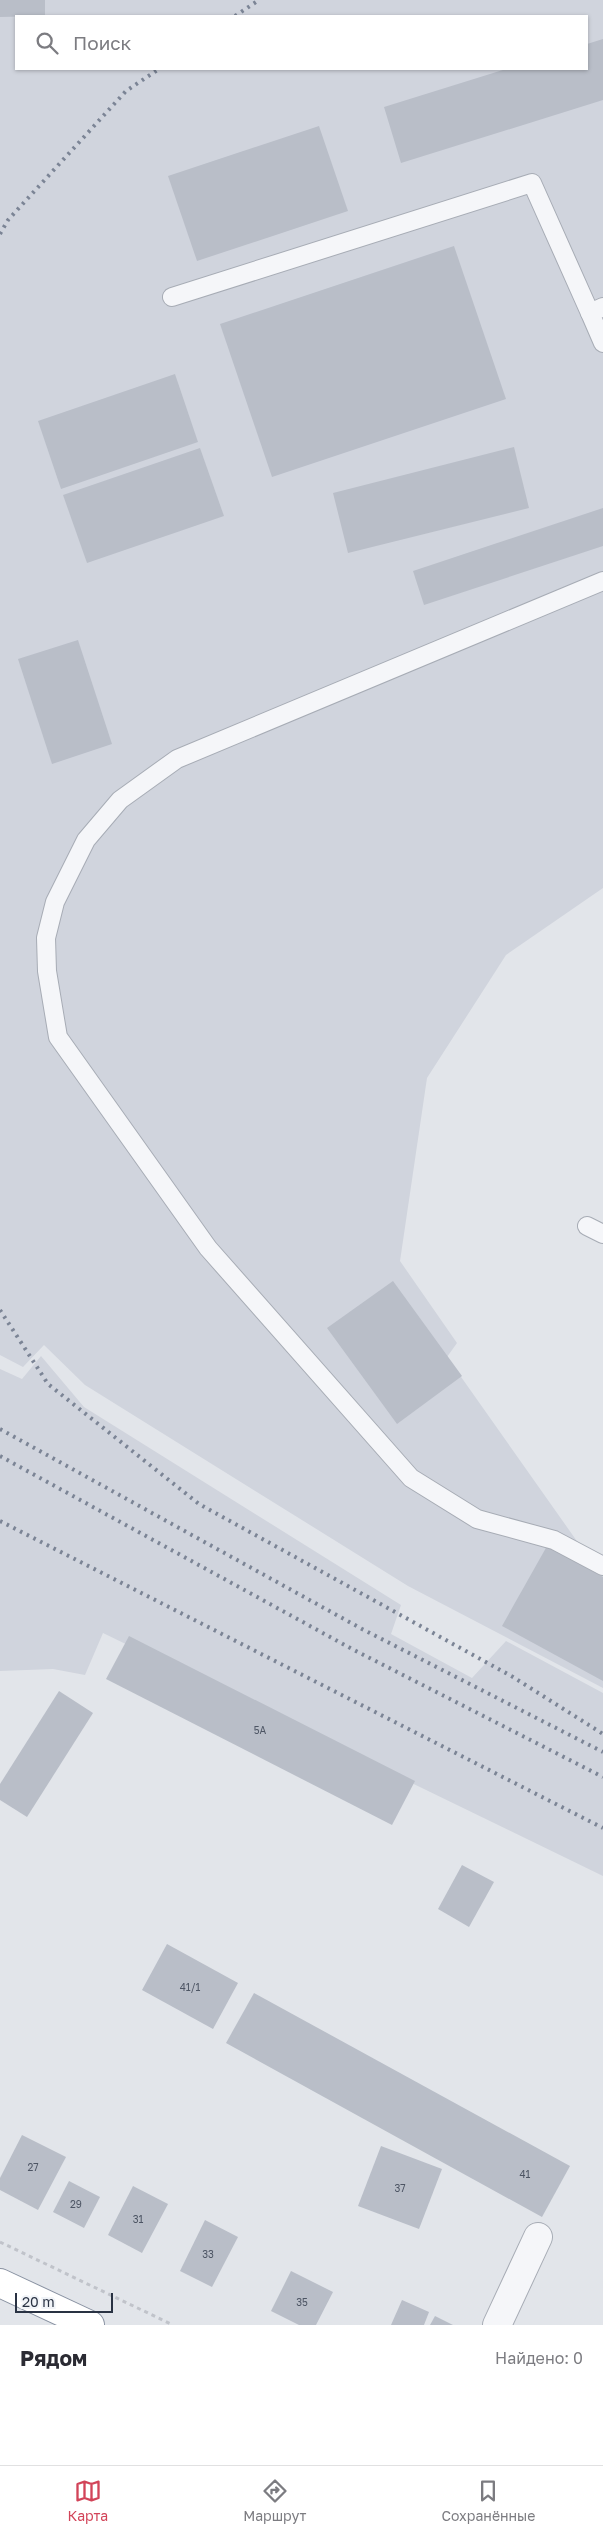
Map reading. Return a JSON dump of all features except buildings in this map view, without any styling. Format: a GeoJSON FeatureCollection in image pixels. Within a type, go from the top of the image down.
{"type":"FeatureCollection","features":[{"type":"Feature","properties":{"kind":"highway"},"geometry":{"type":"LineString","coordinates":[[0,2283],[90,2325]]}},
{"type":"Feature","properties":{"kind":"street"},"geometry":{"type":"LineString","coordinates":[[497,2325],[538,2237]]}},
{"type":"Feature","properties":{"kind":"lane"},"geometry":{"type":"LineString","coordinates":[[172,297],[532,183],[596,310],[603,343]]}},
{"type":"Feature","properties":{"kind":"lane"},"geometry":{"type":"LineString","coordinates":[[603,581],[177,759],[120,800],[86,840],[55,902],[46,938],[47,971],[58,1037],[208,1248],[411,1478],[477,1518],[554,1540],[603,1566]]}},
{"type":"Feature","properties":{"kind":"lane"},"geometry":{"type":"LineString","coordinates":[[587,1226],[603,1234]]}},
{"type":"Feature","properties":{"kind":"path"},"geometry":{"type":"LineString","coordinates":[[0,2242],[173,2325]]}},
{"type":"Feature","properties":{"kind":"shaded area"},"geometry":{"type":"Polygon","coordinates":[[[0,0],[603,0],[603,888],[506,955],[427,1078],[400,1261],[457,1343],[447,1357],[586,1554],[603,1563],[603,1688],[408,1586],[85,1385],[44,1345],[23,1367],[0,1355],[0,0]]]}},
{"type":"Feature","properties":{"kind":"shaded area"},"geometry":{"type":"Polygon","coordinates":[[[41,1356],[84,1407],[401,1605],[391,1634],[472,1678],[506,1641],[603,1693],[603,1876],[103,1633],[85,1675],[53,1669],[0,1671],[0,1369],[22,1379],[41,1356]]]}},
{"type":"Feature","properties":{"kind":"railway"},"geometry":{"type":"LineString","coordinates":[[236,15],[259,0]]}},
{"type":"Feature","properties":{"kind":"railway"},"geometry":{"type":"LineString","coordinates":[[0,234],[8,220],[126,91],[158,70]]}},
{"type":"Feature","properties":{"kind":"railway"},"geometry":{"type":"LineString","coordinates":[[0,1310],[48,1384],[199,1504],[513,1677],[603,1734]]}},
{"type":"Feature","properties":{"kind":"railway"},"geometry":{"type":"LineString","coordinates":[[0,1429],[362,1629],[603,1752]]}},
{"type":"Feature","properties":{"kind":"railway"},"geometry":{"type":"LineString","coordinates":[[0,1456],[352,1649],[603,1777]]}},
{"type":"Feature","properties":{"kind":"railway"},"geometry":{"type":"LineString","coordinates":[[0,1521],[603,1828]]}}]}
